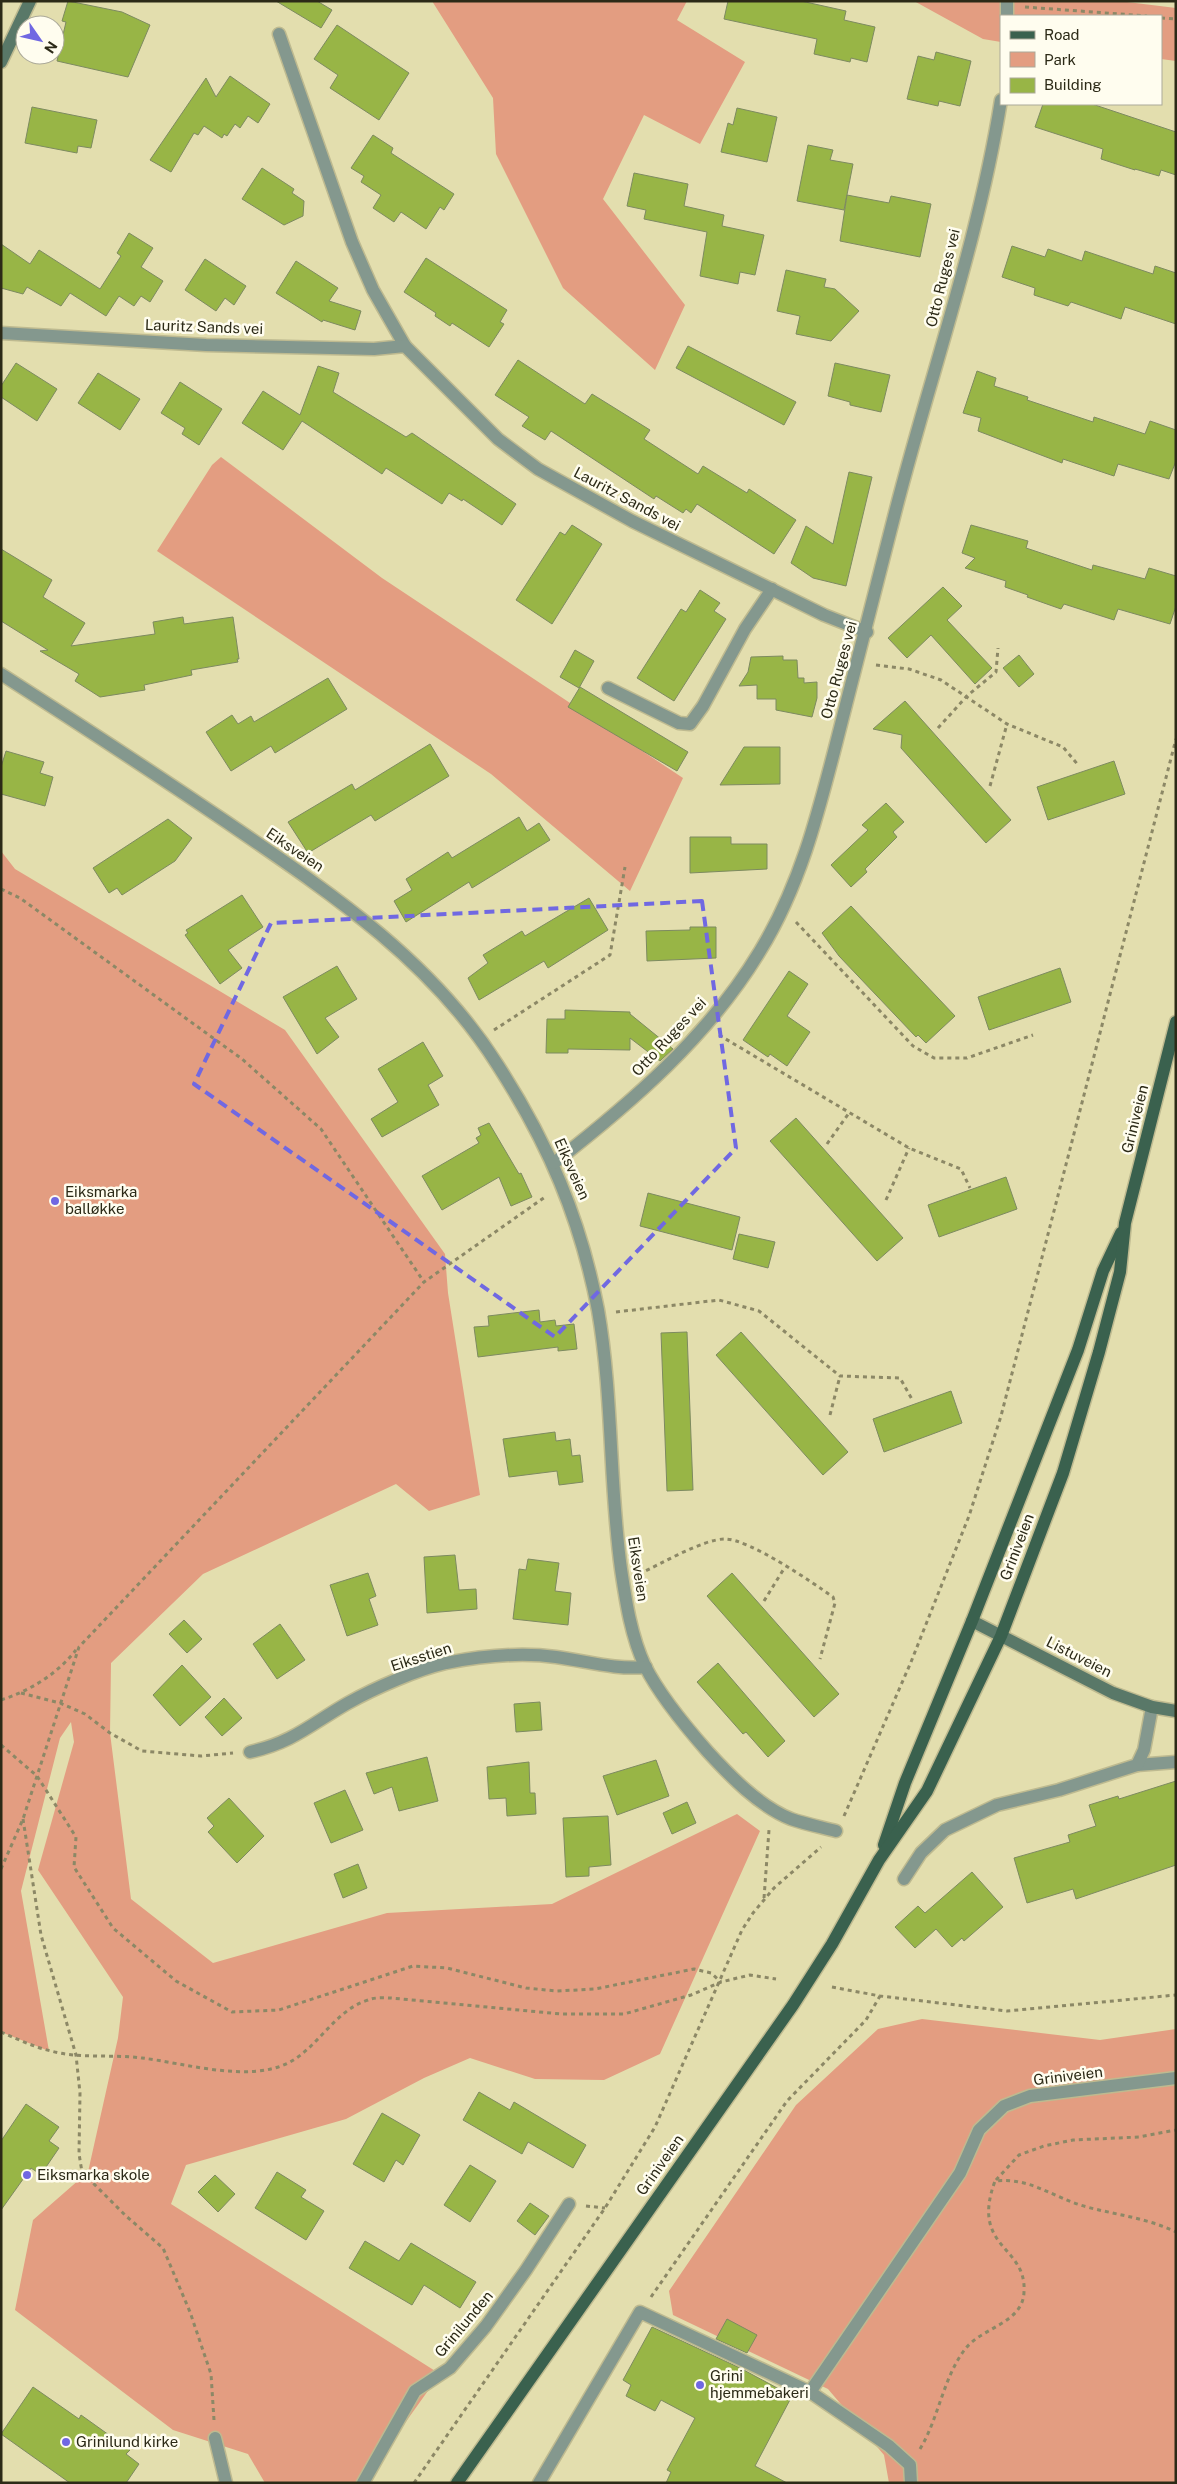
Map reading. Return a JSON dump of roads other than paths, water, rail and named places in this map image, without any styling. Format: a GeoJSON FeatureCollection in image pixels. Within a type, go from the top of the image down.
{"type":"FeatureCollection","features":[{"type":"Feature","properties":{"kind":"main road","name":"Griniveien"},"geometry":{"type":"LineString","coordinates":[[457,2483],[793,2004],[832,1944],[879,1860],[927,1791],[1001,1636],[1063,1472],[1120,1272],[1125,1223],[1176,1022]]}},
{"type":"Feature","properties":{"kind":"main road","name":"Griniveien"},"geometry":{"type":"LineString","coordinates":[[879,1860],[905,1784],[972,1621],[1078,1350],[1103,1271],[1125,1223]]}},
{"type":"Feature","properties":{"kind":"street"},"geometry":{"type":"LineString","coordinates":[[1,62],[30,1]]}},
{"type":"Feature","properties":{"kind":"street","name":"Lauritz Sands vei"},"geometry":{"type":"LineString","coordinates":[[280,34],[352,242],[374,290],[405,346],[498,440],[538,469],[632,521],[824,615],[867,632]]}},
{"type":"Feature","properties":{"kind":"street","name":"Otto Ruges vei"},"geometry":{"type":"LineString","coordinates":[[554,1163],[612,1118],[704,1026],[738,985],[784,909],[816,824],[867,632],[897,507],[959,285],[994,142],[1000,105]]}},
{"type":"Feature","properties":{"kind":"street","name":"Lauritz Sands vei"},"geometry":{"type":"LineString","coordinates":[[1,333],[206,344],[374,349],[405,346]]}},
{"type":"Feature","properties":{"kind":"street"},"geometry":{"type":"LineString","coordinates":[[608,688],[679,724],[690,724],[703,706],[745,629],[772,590]]}},
{"type":"Feature","properties":{"kind":"street","name":"Eiksveien"},"geometry":{"type":"LineString","coordinates":[[1,674],[119,750],[315,882],[389,940],[436,985],[480,1039],[529,1115],[554,1163],[575,1218],[598,1313],[610,1416],[615,1527],[623,1581],[631,1626],[646,1667],[686,1728],[724,1768],[768,1806],[791,1818],[836,1831]]}},
{"type":"Feature","properties":{"kind":"street","name":"Listuveien"},"geometry":{"type":"LineString","coordinates":[[972,1621],[1113,1692],[1152,1707],[1176,1711]]}},
{"type":"Feature","properties":{"kind":"street","name":"Eiksstien"},"geometry":{"type":"LineString","coordinates":[[250,1752],[269,1748],[298,1736],[348,1703],[397,1681],[445,1664],[503,1654],[554,1657],[629,1669],[646,1667]]}},
{"type":"Feature","properties":{"kind":"street"},"geometry":{"type":"LineString","coordinates":[[1137,1765],[1144,1750],[1152,1707]]}},
{"type":"Feature","properties":{"kind":"street"},"geometry":{"type":"LineString","coordinates":[[904,1879],[921,1853],[945,1830],[997,1806],[1059,1790],[1137,1765],[1176,1762]]}},
{"type":"Feature","properties":{"kind":"street","name":"Griniveien"},"geometry":{"type":"LineString","coordinates":[[810,2392],[960,2173],[979,2130],[1004,2106],[1030,2096],[1176,2078]]}},
{"type":"Feature","properties":{"kind":"street","name":"Grinilunden"},"geometry":{"type":"LineString","coordinates":[[363,2483],[415,2391],[450,2368],[486,2326],[526,2270],[568,2204]]}},
{"type":"Feature","properties":{"kind":"street"},"geometry":{"type":"LineString","coordinates":[[540,2483],[640,2312],[810,2392],[889,2446],[910,2464],[911,2483]]}},
{"type":"Feature","properties":{"kind":"street"},"geometry":{"type":"LineString","coordinates":[[215,2438],[226,2483]]}},
{"type":"Feature","properties":{"kind":"place","name":"Eiksmarka balløkke"},"geometry":{"type":"Point","coordinates":[55,1201]}},
{"type":"Feature","properties":{"kind":"place","name":"Eiksmarka skole"},"geometry":{"type":"Point","coordinates":[27,2175]}},
{"type":"Feature","properties":{"kind":"place","name":"Grini hjemmebakeri"},"geometry":{"type":"Point","coordinates":[700,2385]}},
{"type":"Feature","properties":{"kind":"place","name":"Grinilund kirke"},"geometry":{"type":"Point","coordinates":[66,2442]}}]}
